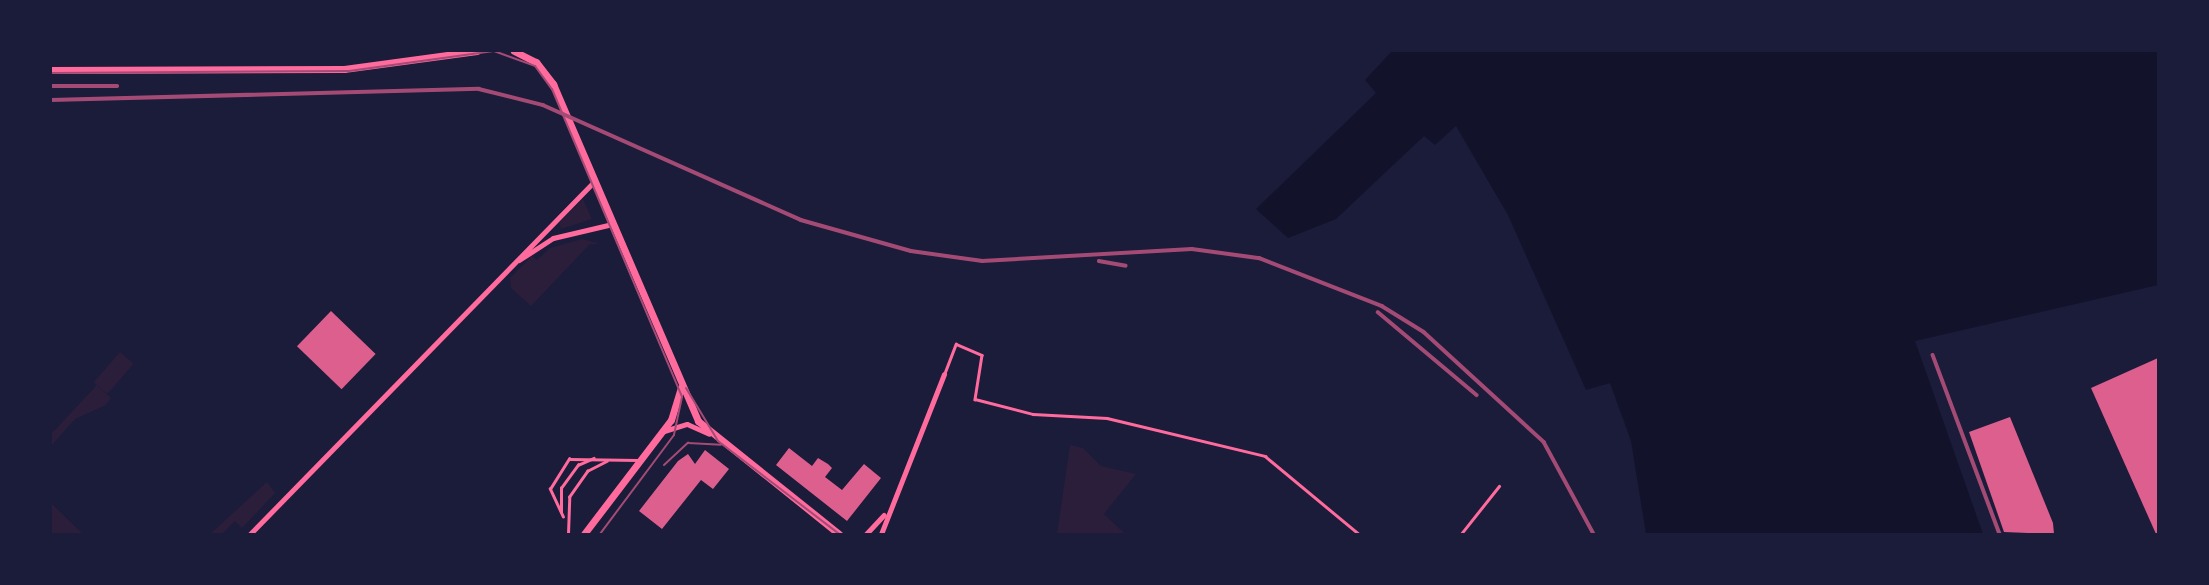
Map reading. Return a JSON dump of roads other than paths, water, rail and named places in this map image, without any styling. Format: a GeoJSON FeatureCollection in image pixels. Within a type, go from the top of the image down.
{"type":"FeatureCollection","features":[{"type":"Feature","properties":{"kind":"street"},"geometry":{"type":"LineString","coordinates":[[51,70],[349,69],[477,51]]}},
{"type":"Feature","properties":{"kind":"street"},"geometry":{"type":"LineString","coordinates":[[514,51],[542,68],[681,383],[712,436]]}},
{"type":"Feature","properties":{"kind":"street"},"geometry":{"type":"LineString","coordinates":[[250,534],[594,181]]}},
{"type":"Feature","properties":{"kind":"street"},"geometry":{"type":"LineString","coordinates":[[506,271],[553,238],[612,224]]}},
{"type":"Feature","properties":{"kind":"street"},"geometry":{"type":"LineString","coordinates":[[881,534],[897,484],[944,374]]}},
{"type":"Feature","properties":{"kind":"street"},"geometry":{"type":"LineString","coordinates":[[584,534],[660,435],[678,406],[681,383]]}},
{"type":"Feature","properties":{"kind":"street"},"geometry":{"type":"LineString","coordinates":[[660,435],[687,424],[712,436],[839,534]]}},
{"type":"Feature","properties":{"kind":"street"},"geometry":{"type":"LineString","coordinates":[[866,534],[888,510]]}},
{"type":"Feature","properties":{"kind":"lane"},"geometry":{"type":"LineString","coordinates":[[944,374],[956,344],[982,355],[975,399],[1033,414],[1107,418],[1265,456],[1359,534]]}},
{"type":"Feature","properties":{"kind":"lane"},"geometry":{"type":"LineString","coordinates":[[563,517],[551,497],[553,479],[570,458],[597,458],[629,463],[643,456]]}},
{"type":"Feature","properties":{"kind":"lane"},"geometry":{"type":"LineString","coordinates":[[568,533],[563,517],[561,488],[578,465],[597,458]]}},
{"type":"Feature","properties":{"kind":"lane"},"geometry":{"type":"LineString","coordinates":[[568,533],[571,493],[591,468],[610,461]]}},
{"type":"Feature","properties":{"kind":"lane"},"geometry":{"type":"LineString","coordinates":[[1461,534],[1499,486]]}},
{"type":"Feature","properties":{"kind":"tram line"},"geometry":{"type":"LineString","coordinates":[[51,73],[349,71],[494,51],[535,66],[552,89],[682,397],[674,435],[600,534]]}},
{"type":"Feature","properties":{"kind":"tram line"},"geometry":{"type":"LineString","coordinates":[[686,388],[718,441],[839,534]]}},
{"type":"Feature","properties":{"kind":"tram line"},"geometry":{"type":"LineString","coordinates":[[664,465],[688,443],[721,445]]}},
{"type":"Feature","properties":{"kind":"railway"},"geometry":{"type":"LineString","coordinates":[[51,86],[117,86]]}},
{"type":"Feature","properties":{"kind":"railway"},"geometry":{"type":"LineString","coordinates":[[51,100],[479,89],[543,105],[801,220],[911,251],[982,261],[1192,249],[1259,258],[1382,306],[1424,332],[1544,442],[1594,534]]}},
{"type":"Feature","properties":{"kind":"railway"},"geometry":{"type":"LineString","coordinates":[[1099,261],[1126,266]]}},
{"type":"Feature","properties":{"kind":"railway"},"geometry":{"type":"LineString","coordinates":[[1378,312],[1477,395]]}},
{"type":"Feature","properties":{"kind":"railway"},"geometry":{"type":"LineString","coordinates":[[1933,355],[2000,534]]}}]}
